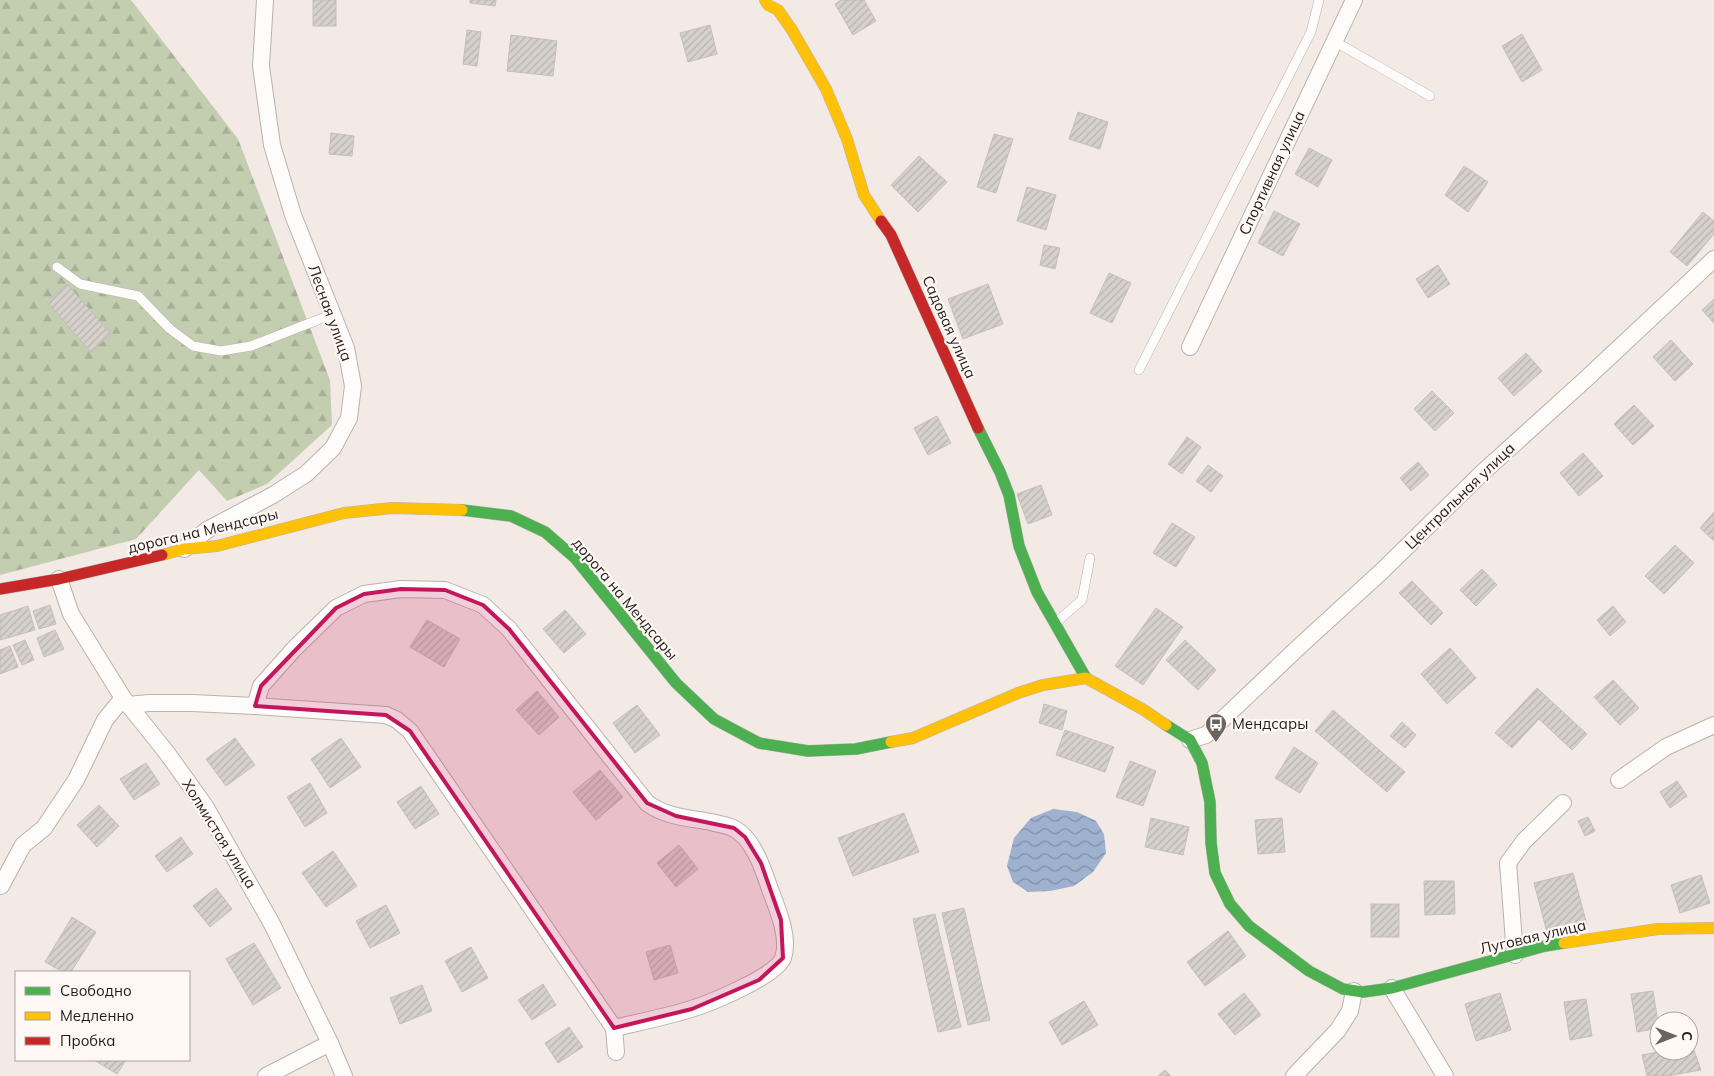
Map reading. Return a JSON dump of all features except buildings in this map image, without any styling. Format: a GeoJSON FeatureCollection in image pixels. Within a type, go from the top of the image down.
{"type":"FeatureCollection","features":[{"type":"Feature","properties":{"kind":"street","name":"Лесная улица"},"geometry":{"type":"LineString","coordinates":[[184,549],[207,530],[273,495],[306,474],[334,448],[349,418],[354,386],[346,348],[293,215],[272,145],[261,66],[265,0]]}},
{"type":"Feature","properties":{"kind":"street","name":"Садовая улица"},"geometry":{"type":"LineString","coordinates":[[765,0],[768,5],[778,10],[788,24],[826,90],[847,139],[864,195],[891,235],[968,409],[1000,472],[1009,495],[1019,546],[1037,592],[1086,678]]}},
{"type":"Feature","properties":{"kind":"street","name":"Спортивная улица"},"geometry":{"type":"LineString","coordinates":[[1190,347],[1354,0]]}},
{"type":"Feature","properties":{"kind":"street","name":"Центральная улица"},"geometry":{"type":"LineString","coordinates":[[1190,740],[1206,735],[1302,644],[1382,572],[1482,473],[1714,259]]}},
{"type":"Feature","properties":{"kind":"street","name":"дорога на Мендсары"},"geometry":{"type":"LineString","coordinates":[[0,589],[128,564],[184,549],[217,546],[344,513],[382,509],[476,511],[511,516],[546,532],[575,558],[676,683],[714,718],[759,743],[808,751],[856,748],[913,738],[1018,693],[1043,685],[1086,678]]}},
{"type":"Feature","properties":{"kind":"street","name":"Холмистая улица"},"geometry":{"type":"LineString","coordinates":[[59,579],[71,614],[125,702],[167,753],[205,806],[272,924],[344,1076]]}},
{"type":"Feature","properties":{"kind":"street"},"geometry":{"type":"LineString","coordinates":[[255,706],[261,686],[294,649],[336,608],[364,594],[400,588],[445,590],[483,605],[509,629],[647,803],[657,810],[676,816],[734,828],[745,837],[761,863],[781,920],[785,943],[783,958],[774,970],[759,980],[692,1008],[614,1028]]}},
{"type":"Feature","properties":{"kind":"street"},"geometry":{"type":"LineString","coordinates":[[1086,678],[1144,710],[1190,740],[1202,763],[1210,802],[1211,843],[1215,873],[1230,904],[1249,926],[1309,971],[1344,989],[1354,991],[1350,1011],[1338,1030],[1294,1076]]}},
{"type":"Feature","properties":{"kind":"street"},"geometry":{"type":"LineString","coordinates":[[1,886],[23,845],[44,828],[76,780],[105,720],[125,702],[255,706],[386,715],[397,720],[410,731],[614,1028],[616,1052]]}},
{"type":"Feature","properties":{"kind":"street"},"geometry":{"type":"LineString","coordinates":[[1619,780],[1666,747],[1714,725]]}},
{"type":"Feature","properties":{"kind":"street"},"geometry":{"type":"LineString","coordinates":[[1516,955],[1508,863],[1524,841],[1563,803]]}},
{"type":"Feature","properties":{"kind":"street","name":"Луговая улица"},"geometry":{"type":"LineString","coordinates":[[1354,991],[1373,992],[1392,988],[1545,946],[1658,929],[1714,928]]}},
{"type":"Feature","properties":{"kind":"street"},"geometry":{"type":"LineString","coordinates":[[1392,988],[1445,1076]]}},
{"type":"Feature","properties":{"kind":"street"},"geometry":{"type":"LineString","coordinates":[[266,1076],[330,1043]]}},
{"type":"Feature","properties":{"kind":"lane"},"geometry":{"type":"LineString","coordinates":[[1139,370],[1311,32],[1319,0]]}},
{"type":"Feature","properties":{"kind":"lane"},"geometry":{"type":"LineString","coordinates":[[1334,41],[1430,96]]}},
{"type":"Feature","properties":{"kind":"lane"},"geometry":{"type":"LineString","coordinates":[[57,267],[80,284],[138,296],[170,329],[192,346],[221,352],[251,346],[333,314]]}},
{"type":"Feature","properties":{"kind":"lane"},"geometry":{"type":"LineString","coordinates":[[1054,624],[1082,600],[1090,558]]}},
{"type":"Feature","properties":{"kind":"highlighted area"},"geometry":{"type":"Polygon","coordinates":[[[401,589],[445,590],[483,605],[509,629],[647,803],[676,816],[734,828],[745,837],[761,863],[781,920],[783,958],[759,980],[692,1009],[614,1028],[410,731],[386,715],[255,706],[261,686],[336,608],[364,594],[401,589]]]}},
{"type":"Feature","properties":{"kind":"green space"},"geometry":{"type":"Polygon","coordinates":[[[0,0],[131,0],[238,139],[330,380],[332,425],[267,484],[227,501],[199,470],[136,539],[0,575],[0,0]]]}},
{"type":"Feature","properties":{"kind":"water"},"geometry":{"type":"Polygon","coordinates":[[[1053,809],[1077,812],[1096,821],[1104,834],[1106,853],[1093,872],[1074,886],[1050,891],[1028,892],[1013,882],[1007,866],[1014,838],[1031,818],[1053,809]]]}},
{"type":"Feature","properties":{"kind":"traffic: fast"},"geometry":{"type":"LineString","coordinates":[[978,428],[1009,495],[1019,546],[1037,592],[1086,678]]}},
{"type":"Feature","properties":{"kind":"traffic: fast"},"geometry":{"type":"LineString","coordinates":[[462,510],[511,516],[545,532],[575,558],[676,683],[714,719],[759,743],[808,751],[856,749],[891,742]]}},
{"type":"Feature","properties":{"kind":"traffic: fast"},"geometry":{"type":"LineString","coordinates":[[1166,725],[1190,740],[1202,763],[1210,802],[1211,843],[1215,873],[1230,904],[1249,926],[1309,971],[1343,989],[1363,992],[1392,988],[1545,946],[1564,943]]}},
{"type":"Feature","properties":{"kind":"traffic: slow"},"geometry":{"type":"LineString","coordinates":[[765,0],[768,5],[778,10],[792,30],[826,89],[847,139],[864,195],[881,221]]}},
{"type":"Feature","properties":{"kind":"traffic: slow"},"geometry":{"type":"LineString","coordinates":[[162,555],[184,549],[217,546],[344,513],[392,508],[462,510]]}},
{"type":"Feature","properties":{"kind":"traffic: slow"},"geometry":{"type":"LineString","coordinates":[[891,742],[913,738],[1018,693],[1043,685],[1086,678],[1144,710],[1166,725]]}},
{"type":"Feature","properties":{"kind":"traffic: slow"},"geometry":{"type":"LineString","coordinates":[[1564,943],[1658,929],[1714,928]]}},
{"type":"Feature","properties":{"kind":"traffic: jam"},"geometry":{"type":"LineString","coordinates":[[881,221],[891,235],[978,428]]}},
{"type":"Feature","properties":{"kind":"traffic: jam"},"geometry":{"type":"LineString","coordinates":[[0,589],[59,579],[162,555]]}},
{"type":"Feature","properties":{"kind":"place","name":"Мендсары"},"geometry":{"type":"Point","coordinates":[1216,743]}}]}
